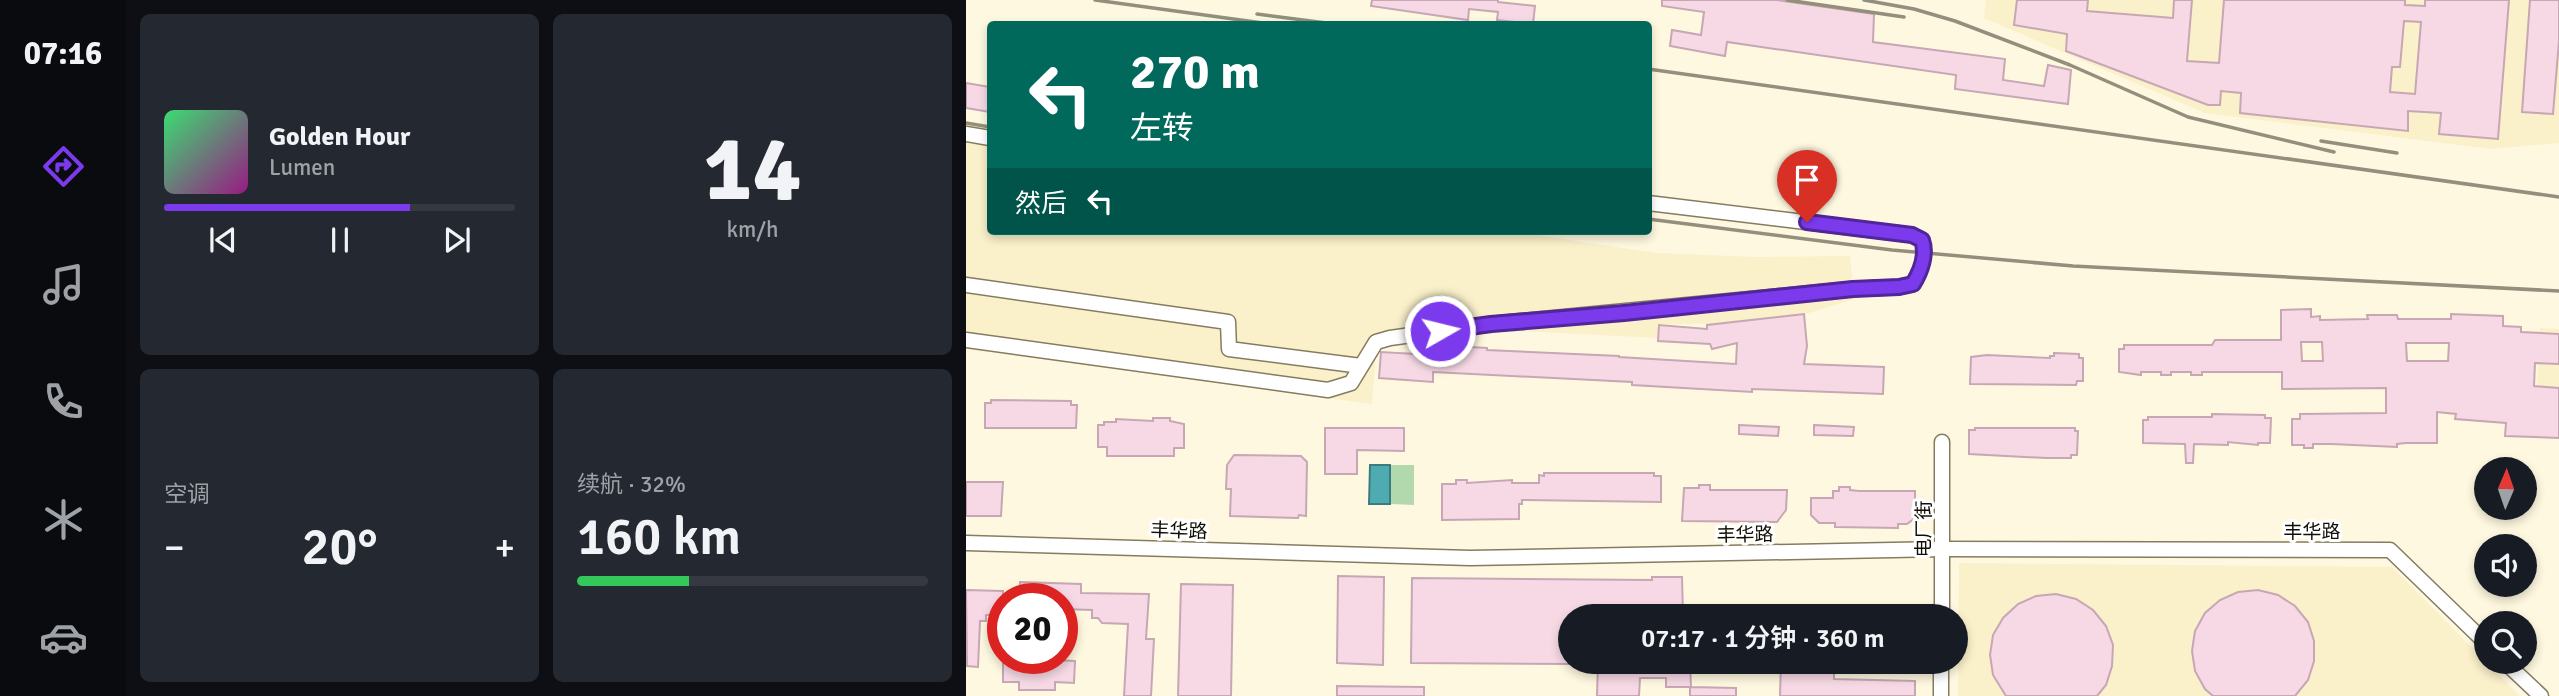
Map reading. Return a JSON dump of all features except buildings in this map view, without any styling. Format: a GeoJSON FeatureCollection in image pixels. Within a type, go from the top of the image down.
{"type":"FeatureCollection","features":[{"type":"Feature","properties":{"kind":"street"},"geometry":{"type":"LineString","coordinates":[[966,134],[987,138]]}},
{"type":"Feature","properties":{"kind":"street"},"geometry":{"type":"LineString","coordinates":[[966,340],[1328,390],[1351,383],[1376,342],[1390,338],[1491,324],[1853,289],[1899,287],[1913,284],[1919,274],[1925,248],[1922,240],[1912,235],[1652,203]]}},
{"type":"Feature","properties":{"kind":"street"},"geometry":{"type":"LineString","coordinates":[[966,285],[1228,322],[1229,349],[1361,366]]}},
{"type":"Feature","properties":{"kind":"street","name":"电厂街"},"geometry":{"type":"LineString","coordinates":[[1942,442],[1942,604]]}},
{"type":"Feature","properties":{"kind":"street","name":"丰华路"},"geometry":{"type":"LineString","coordinates":[[966,543],[1470,558],[1943,549],[2390,550],[2474,631]]}},
{"type":"Feature","properties":{"kind":"street"},"geometry":{"type":"LineString","coordinates":[[1941,674],[1941,696]]}},
{"type":"Feature","properties":{"kind":"street"},"geometry":{"type":"LineString","coordinates":[[2518,674],[2541,696]]}},
{"type":"Feature","properties":{"kind":"shaded area"},"geometry":{"type":"Polygon","coordinates":[[[1986,0],[2559,0],[2559,143],[2490,149],[2205,113],[1984,18],[1986,0]]]}},
{"type":"Feature","properties":{"kind":"shaded area"},"geometry":{"type":"Polygon","coordinates":[[[966,137],[987,140],[987,235],[1536,235],[1657,253],[1756,257],[1850,256],[1854,299],[1806,314],[1704,324],[1658,324],[1657,338],[1517,331],[1381,345],[1376,353],[1372,404],[966,349],[966,137]]]}},
{"type":"Feature","properties":{"kind":"shaded area"},"geometry":{"type":"Polygon","coordinates":[[[2540,328],[2559,329],[2559,411],[2536,410],[2540,328]]]}},
{"type":"Feature","properties":{"kind":"shaded area"},"geometry":{"type":"Polygon","coordinates":[[[1959,563],[2392,567],[2474,650],[2474,674],[2498,674],[2520,696],[1958,696],[1958,674],[1968,674],[1968,604],[1959,604],[1959,563]]]}},
{"type":"Feature","properties":{"kind":"green space"},"geometry":{"type":"Polygon","coordinates":[[[1391,465],[1414,465],[1414,505],[1391,504],[1391,465]]]}},
{"type":"Feature","properties":{"kind":"water"},"geometry":{"type":"Polygon","coordinates":[[[1370,465],[1390,465],[1390,504],[1369,504],[1370,465]]]}},
{"type":"Feature","properties":{"kind":"railway"},"geometry":{"type":"LineString","coordinates":[[1095,0],[1248,21]]}},
{"type":"Feature","properties":{"kind":"railway"},"geometry":{"type":"LineString","coordinates":[[1787,0],[1904,17]]}},
{"type":"Feature","properties":{"kind":"railway"},"geometry":{"type":"LineString","coordinates":[[1864,0],[1914,9],[1955,21],[2070,65],[2188,117],[2334,152]]}},
{"type":"Feature","properties":{"kind":"railway"},"geometry":{"type":"LineString","coordinates":[[1257,14],[1311,21]]}},
{"type":"Feature","properties":{"kind":"railway"},"geometry":{"type":"LineString","coordinates":[[1652,70],[2559,197]]}},
{"type":"Feature","properties":{"kind":"railway"},"geometry":{"type":"LineString","coordinates":[[966,123],[987,126]]}},
{"type":"Feature","properties":{"kind":"railway"},"geometry":{"type":"LineString","coordinates":[[2321,141],[2397,153]]}},
{"type":"Feature","properties":{"kind":"railway"},"geometry":{"type":"LineString","coordinates":[[1652,220],[1892,250],[2073,266],[2559,291]]}},
{"type":"Feature","properties":{"kind":"route"},"geometry":{"type":"LineString","coordinates":[[1440,331],[1853,289],[1899,287],[1913,284],[1919,274],[1925,248],[1922,240],[1912,235],[1807,222]]}}]}
